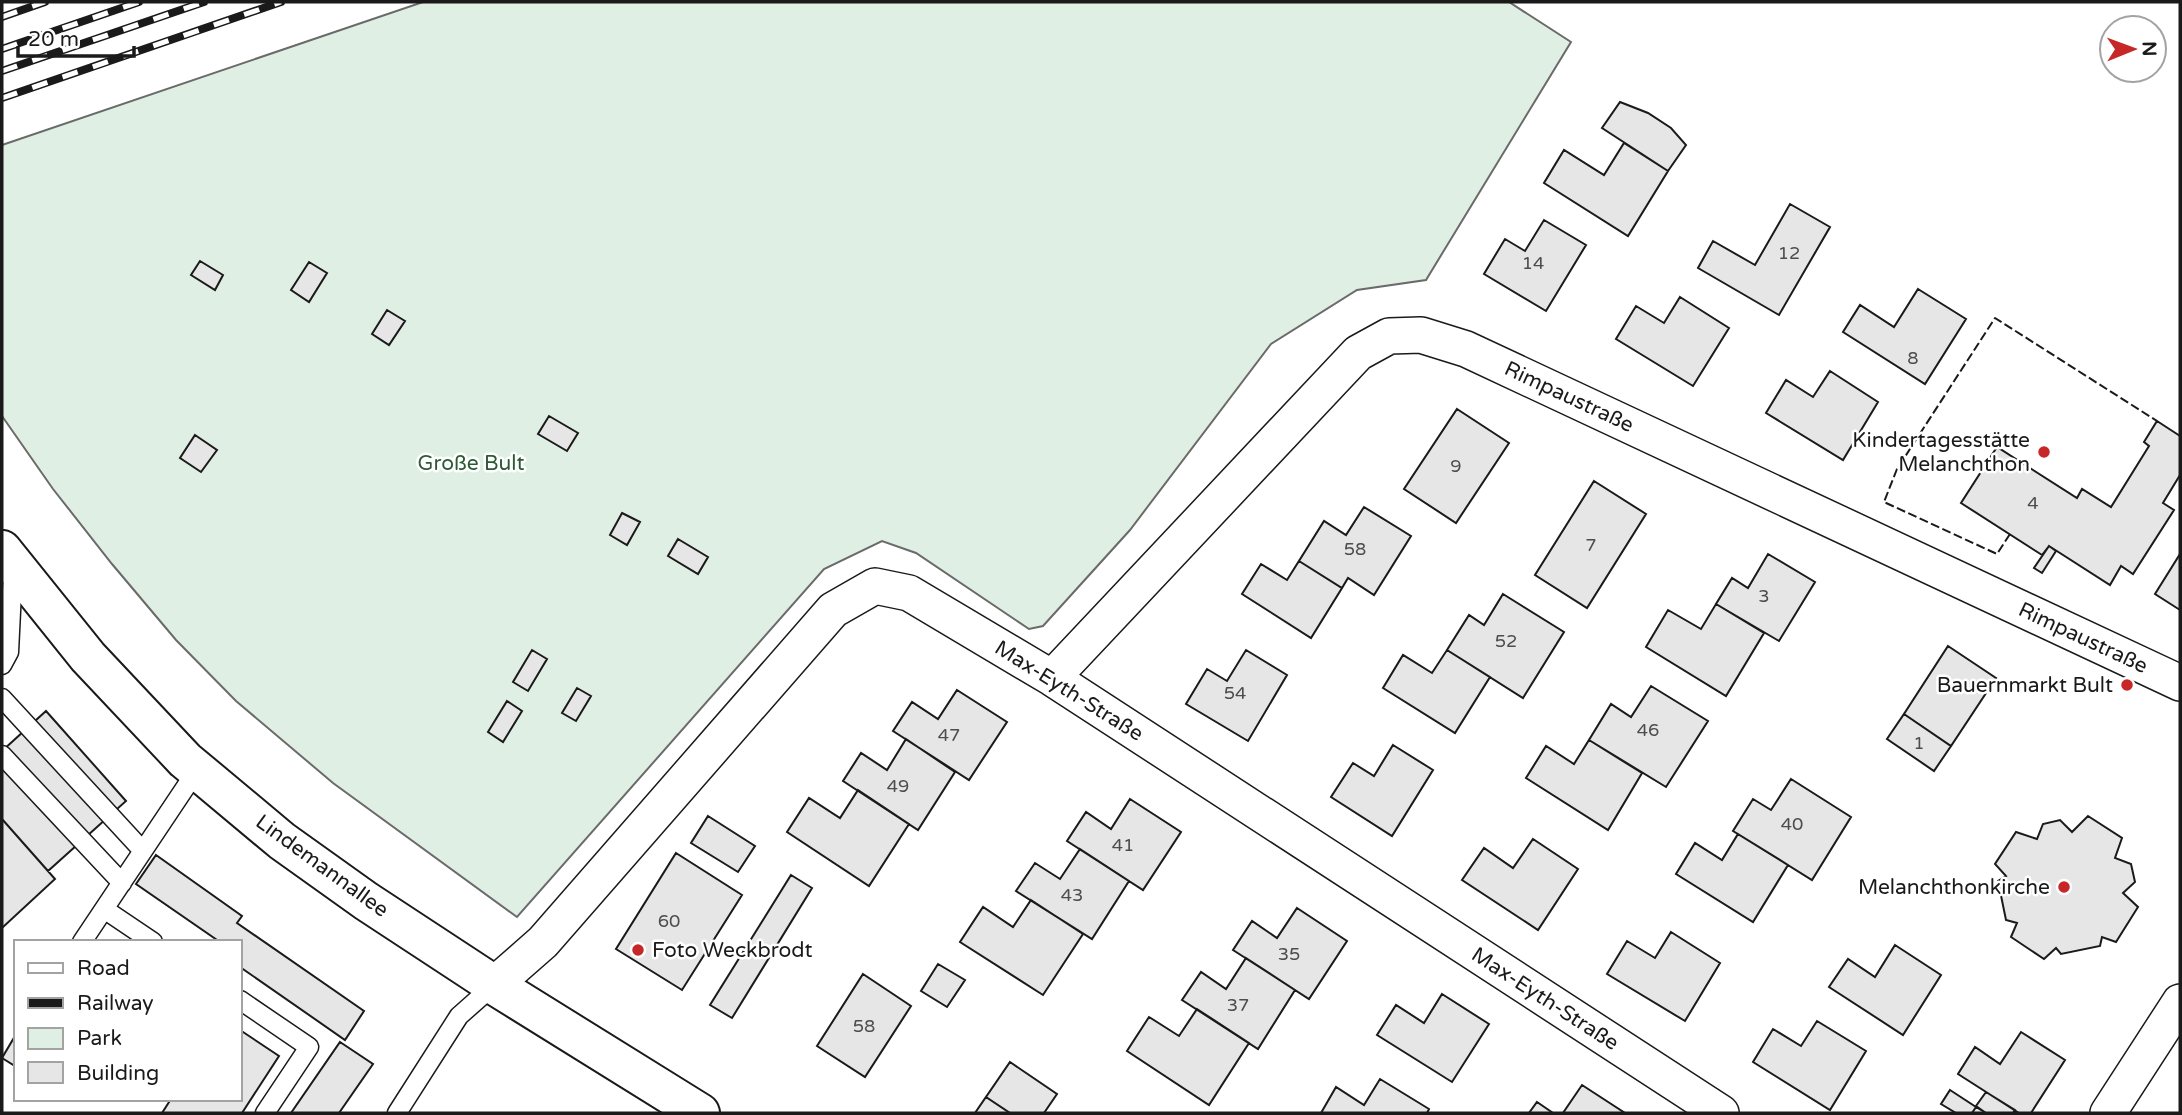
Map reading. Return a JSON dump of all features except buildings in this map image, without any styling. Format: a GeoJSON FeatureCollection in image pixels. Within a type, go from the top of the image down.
{"type":"FeatureCollection","features":[{"type":"Feature","properties":{"kind":"street","name":"Rimpaustraße"},"geometry":{"type":"LineString","coordinates":[[1052,678],[1358,353],[1389,336],[1421,335],[1466,349],[2180,683]]}},
{"type":"Feature","properties":{"kind":"street","name":"Lindemannallee"},"geometry":{"type":"LineString","coordinates":[[5,565],[88,657],[197,770],[282,841],[366,901],[494,985],[700,1113]]}},
{"type":"Feature","properties":{"kind":"street","name":"Max-Eyth-Straße"},"geometry":{"type":"LineString","coordinates":[[494,985],[542,942],[833,610],[875,586],[909,593],[1052,678],[1721,1113]]}},
{"type":"Feature","properties":{"kind":"street"},"geometry":{"type":"LineString","coordinates":[[2108,1113],[2180,1002]]}},
{"type":"Feature","properties":{"kind":"lane"},"geometry":{"type":"LineString","coordinates":[[2,665],[9,652],[5,565]]}},
{"type":"Feature","properties":{"kind":"lane"},"geometry":{"type":"LineString","coordinates":[[2,698],[143,851]]}},
{"type":"Feature","properties":{"kind":"lane"},"geometry":{"type":"LineString","coordinates":[[2,754],[122,883]]}},
{"type":"Feature","properties":{"kind":"lane"},"geometry":{"type":"LineString","coordinates":[[83,940],[197,770]]}},
{"type":"Feature","properties":{"kind":"lane"},"geometry":{"type":"LineString","coordinates":[[104,909],[150,940]]}},
{"type":"Feature","properties":{"kind":"lane"},"geometry":{"type":"LineString","coordinates":[[397,1113],[459,1016],[494,985]]}},
{"type":"Feature","properties":{"kind":"lane"},"geometry":{"type":"LineString","coordinates":[[242,1001],[309,1047],[265,1113]]}},
{"type":"Feature","properties":{"kind":"green space","name":"Große Bult"},"geometry":{"type":"Polygon","coordinates":[[[423,2],[1509,2],[1571,42],[1426,280],[1357,290],[1271,344],[1130,530],[1043,626],[1029,629],[916,553],[882,541],[824,569],[517,917],[333,783],[236,701],[176,640],[112,564],[53,489],[2,416],[2,145],[423,2]]]}},
{"type":"Feature","properties":{"kind":"railway"},"geometry":{"type":"LineString","coordinates":[[2,17],[45,2]]}},
{"type":"Feature","properties":{"kind":"railway"},"geometry":{"type":"LineString","coordinates":[[2,49],[139,2]]}},
{"type":"Feature","properties":{"kind":"railway"},"geometry":{"type":"LineString","coordinates":[[2,71],[204,2]]}},
{"type":"Feature","properties":{"kind":"railway"},"geometry":{"type":"LineString","coordinates":[[2,98],[281,2]]}},
{"type":"Feature","properties":{"kind":"fence"},"geometry":{"type":"LineString","coordinates":[[2010,534],[1997,554],[1884,502],[1897,469],[1995,318],[2157,421]]}},
{"type":"Feature","properties":{"kind":"place","name":"Kindertagesstätte Melanchthon"},"geometry":{"type":"Point","coordinates":[2044,452]}},
{"type":"Feature","properties":{"kind":"place","name":"Bauernmarkt Bult"},"geometry":{"type":"Point","coordinates":[2127,685]}},
{"type":"Feature","properties":{"kind":"place","name":"Melanchthonkirche"},"geometry":{"type":"Point","coordinates":[2064,887]}},
{"type":"Feature","properties":{"kind":"place","name":"Foto Weckbrodt"},"geometry":{"type":"Point","coordinates":[638,950]}}]}
